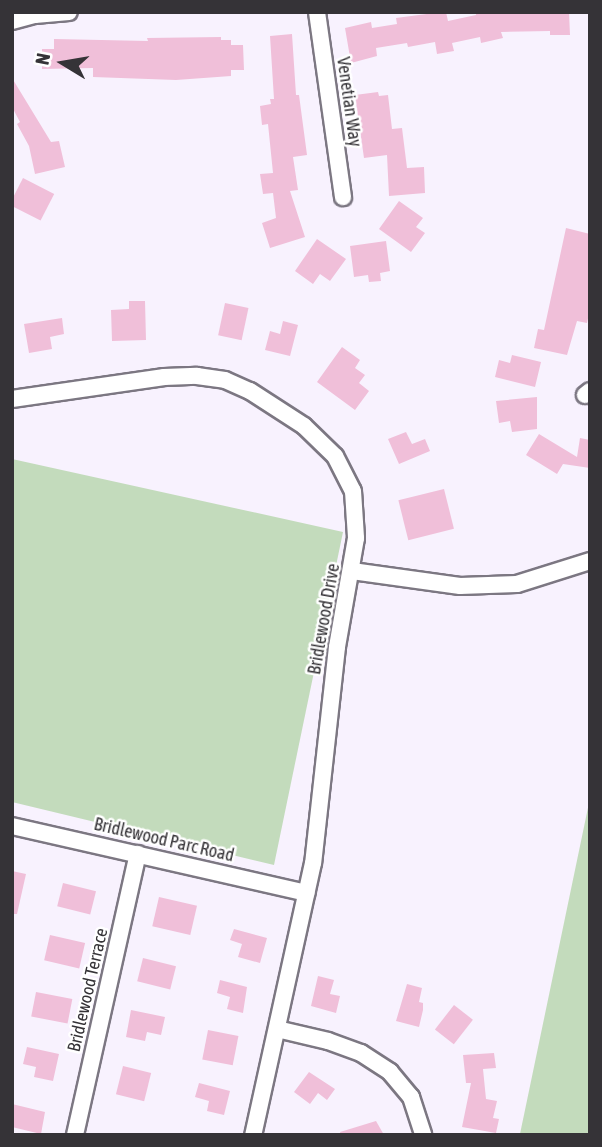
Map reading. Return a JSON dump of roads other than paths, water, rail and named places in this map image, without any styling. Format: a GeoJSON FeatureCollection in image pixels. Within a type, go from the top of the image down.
{"type":"FeatureCollection","features":[{"type":"Feature","properties":{"kind":"street"},"geometry":{"type":"LineString","coordinates":[[12,21],[35,15],[69,12]]}},
{"type":"Feature","properties":{"kind":"street","name":"Venetian Way"},"geometry":{"type":"LineString","coordinates":[[317,12],[343,197]]}},
{"type":"Feature","properties":{"kind":"street","name":"Bridlewood Drive"},"geometry":{"type":"LineString","coordinates":[[12,399],[164,377],[212,377],[250,391],[304,426],[329,450],[347,474],[353,491],[356,538],[337,647],[313,863],[253,1135]]}},
{"type":"Feature","properties":{"kind":"street"},"geometry":{"type":"LineString","coordinates":[[352,572],[460,586],[516,584],[550,576],[590,561]]}},
{"type":"Feature","properties":{"kind":"street","name":"Bridlewood Parc Road"},"geometry":{"type":"LineString","coordinates":[[12,826],[306,893]]}},
{"type":"Feature","properties":{"kind":"street","name":"Bridlewood Terrace"},"geometry":{"type":"LineString","coordinates":[[75,1135],[138,854]]}},
{"type":"Feature","properties":{"kind":"street"},"geometry":{"type":"LineString","coordinates":[[276,1029],[328,1041],[367,1056],[390,1072],[405,1089],[419,1117],[423,1135]]}}]}
